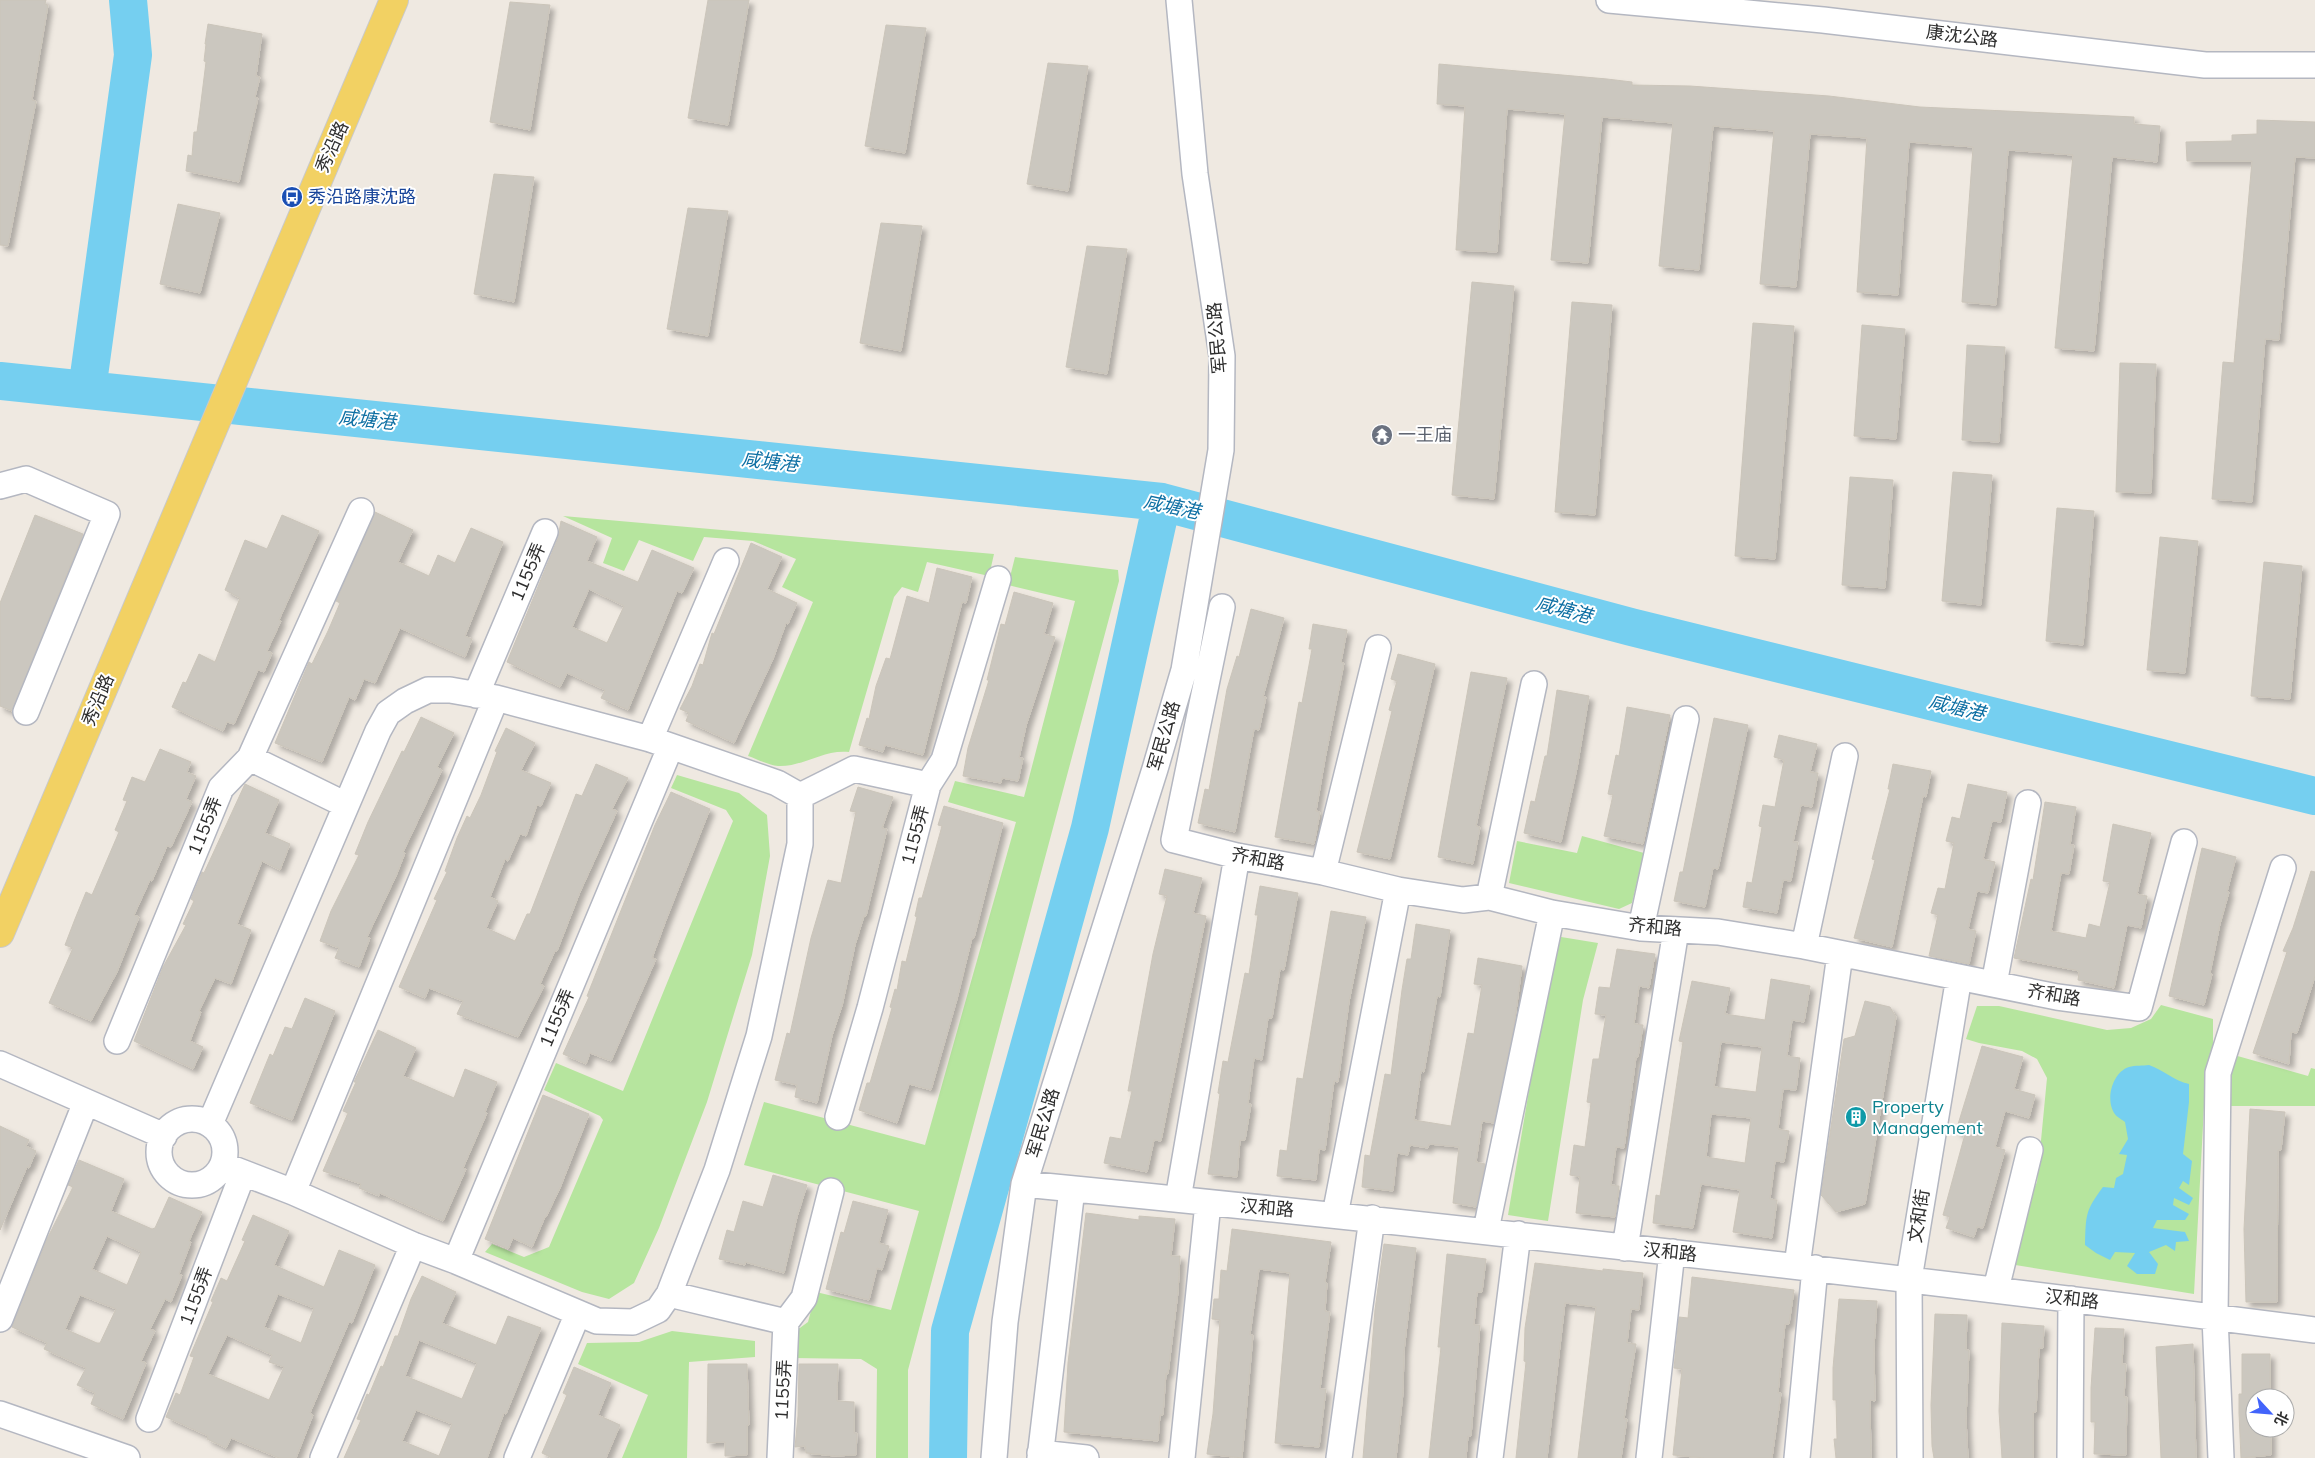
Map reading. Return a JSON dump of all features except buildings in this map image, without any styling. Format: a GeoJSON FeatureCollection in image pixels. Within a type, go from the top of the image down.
{"type":"FeatureCollection","features":[{"type":"Feature","properties":{"kind":"main road","name":"秀沿路"},"geometry":{"type":"LineString","coordinates":[[0,933],[394,0]]}},
{"type":"Feature","properties":{"kind":"street","name":"军民公路"},"geometry":{"type":"LineString","coordinates":[[994,1458],[1005,1322],[1024,1184],[1155,769],[1184,670],[1200,565],[1221,450],[1222,356],[1196,174],[1179,0]]}},
{"type":"Feature","properties":{"kind":"street","name":"康沈公路"},"geometry":{"type":"LineString","coordinates":[[1609,0],[1823,10],[2205,65],[2315,65]]}},
{"type":"Feature","properties":{"kind":"street"},"geometry":{"type":"LineString","coordinates":[[0,486],[26,479],[107,514],[26,712]]}},
{"type":"Feature","properties":{"kind":"street","name":"1155弄"},"geometry":{"type":"LineString","coordinates":[[116,1041],[221,788],[250,758],[361,511]]}},
{"type":"Feature","properties":{"kind":"street","name":"1155弄"},"geometry":{"type":"LineString","coordinates":[[293,1192],[486,696],[545,532]]}},
{"type":"Feature","properties":{"kind":"street","name":"1155弄"},"geometry":{"type":"LineString","coordinates":[[456,1261],[660,743],[726,561]]}},
{"type":"Feature","properties":{"kind":"street","name":"1155弄"},"geometry":{"type":"LineString","coordinates":[[838,1117],[870,1008],[928,785],[944,760],[998,579]]}},
{"type":"Feature","properties":{"kind":"street","name":"齐和路"},"geometry":{"type":"LineString","coordinates":[[1222,607],[1174,840],[1237,856],[1324,872],[1398,890],[1463,900],[1489,897],[1552,913],[1641,928],[1718,932],[1804,946],[2057,997],[2140,1008],[2184,842]]}},
{"type":"Feature","properties":{"kind":"street"},"geometry":{"type":"LineString","coordinates":[[1324,872],[1378,648]]}},
{"type":"Feature","properties":{"kind":"street"},"geometry":{"type":"LineString","coordinates":[[1489,897],[1534,684]]}},
{"type":"Feature","properties":{"kind":"street"},"geometry":{"type":"LineString","coordinates":[[210,1124],[346,805],[388,713],[405,701],[428,690],[450,690],[486,696],[660,743],[777,783],[800,796],[800,844],[760,1036],[717,1170],[669,1294],[658,1310],[633,1322],[597,1321],[456,1261],[413,1245],[293,1192],[233,1169],[215,1176],[205,1183],[196,1185],[177,1182],[167,1174],[160,1157],[160,1148],[164,1136],[170,1128],[180,1121],[195,1119],[210,1124],[223,1140],[233,1169]]}},
{"type":"Feature","properties":{"kind":"street"},"geometry":{"type":"LineString","coordinates":[[1641,928],[1686,719]]}},
{"type":"Feature","properties":{"kind":"street"},"geometry":{"type":"LineString","coordinates":[[1804,946],[1845,756]]}},
{"type":"Feature","properties":{"kind":"street"},"geometry":{"type":"LineString","coordinates":[[250,758],[346,805]]}},
{"type":"Feature","properties":{"kind":"street","name":"1155弄"},"geometry":{"type":"LineString","coordinates":[[800,796],[854,769],[928,785]]}},
{"type":"Feature","properties":{"kind":"street"},"geometry":{"type":"LineString","coordinates":[[1994,984],[2028,803]]}},
{"type":"Feature","properties":{"kind":"street"},"geometry":{"type":"LineString","coordinates":[[1178,1199],[1237,856]]}},
{"type":"Feature","properties":{"kind":"street"},"geometry":{"type":"LineString","coordinates":[[2221,1458],[2215,1317],[2218,1073],[2283,868]]}},
{"type":"Feature","properties":{"kind":"street"},"geometry":{"type":"LineString","coordinates":[[1335,1215],[1398,890]]}},
{"type":"Feature","properties":{"kind":"street"},"geometry":{"type":"LineString","coordinates":[[1486,1230],[1552,913]]}},
{"type":"Feature","properties":{"kind":"street"},"geometry":{"type":"LineString","coordinates":[[1625,1248],[1676,930]]}},
{"type":"Feature","properties":{"kind":"street"},"geometry":{"type":"LineString","coordinates":[[1797,1458],[1806,1267],[1840,954]]}},
{"type":"Feature","properties":{"kind":"street","name":"文和街"},"geometry":{"type":"LineString","coordinates":[[1910,1458],[1909,1279],[1959,977]]}},
{"type":"Feature","properties":{"kind":"street"},"geometry":{"type":"LineString","coordinates":[[0,1064],[164,1136]]}},
{"type":"Feature","properties":{"kind":"street"},"geometry":{"type":"LineString","coordinates":[[0,1319],[86,1102]]}},
{"type":"Feature","properties":{"kind":"street"},"geometry":{"type":"LineString","coordinates":[[1996,1289],[2030,1150]]}},
{"type":"Feature","properties":{"kind":"street","name":"1155弄"},"geometry":{"type":"LineString","coordinates":[[149,1419],[233,1169]]}},
{"type":"Feature","properties":{"kind":"street","name":"汉和路"},"geometry":{"type":"LineString","coordinates":[[1024,1184],[1486,1230],[1625,1248],[1996,1289],[2315,1330]]}},
{"type":"Feature","properties":{"kind":"street"},"geometry":{"type":"LineString","coordinates":[[1072,1189],[1040,1456],[1086,1458]]}},
{"type":"Feature","properties":{"kind":"street"},"geometry":{"type":"LineString","coordinates":[[669,1294],[786,1322],[804,1298],[830,1191]]}},
{"type":"Feature","properties":{"kind":"street"},"geometry":{"type":"LineString","coordinates":[[1182,1458],[1208,1203]]}},
{"type":"Feature","properties":{"kind":"street"},"geometry":{"type":"LineString","coordinates":[[1339,1458],[1372,1218]]}},
{"type":"Feature","properties":{"kind":"street"},"geometry":{"type":"LineString","coordinates":[[1490,1458],[1518,1234]]}},
{"type":"Feature","properties":{"kind":"street"},"geometry":{"type":"LineString","coordinates":[[324,1458],[413,1245]]}},
{"type":"Feature","properties":{"kind":"street"},"geometry":{"type":"LineString","coordinates":[[1649,1458],[1672,1252]]}},
{"type":"Feature","properties":{"kind":"street"},"geometry":{"type":"LineString","coordinates":[[2070,1458],[2071,1299]]}},
{"type":"Feature","properties":{"kind":"street"},"geometry":{"type":"LineString","coordinates":[[517,1458],[578,1313]]}},
{"type":"Feature","properties":{"kind":"street","name":"1155弄"},"geometry":{"type":"LineString","coordinates":[[780,1458],[786,1322]]}},
{"type":"Feature","properties":{"kind":"street"},"geometry":{"type":"LineString","coordinates":[[0,1414],[126,1458]]}},
{"type":"Feature","properties":{"kind":"green space"},"geometry":{"type":"Polygon","coordinates":[[[563,516],[994,554],[989,576],[927,562],[918,592],[902,587],[894,597],[849,752],[831,753],[796,764],[778,766],[748,756],[813,602],[782,587],[796,559],[753,541],[704,537],[693,561],[639,540],[624,571],[603,563],[612,538],[563,516]]]}},
{"type":"Feature","properties":{"kind":"green space"},"geometry":{"type":"Polygon","coordinates":[[[1015,557],[1118,570],[1119,581],[908,1370],[908,1458],[876,1458],[877,1369],[861,1359],[793,1358],[793,1333],[808,1322],[816,1292],[891,1310],[919,1211],[744,1165],[764,1102],[925,1145],[1016,822],[948,802],[955,781],[1024,797],[1075,601],[1008,585],[1015,557]]]}},
{"type":"Feature","properties":{"kind":"green space"},"geometry":{"type":"Polygon","coordinates":[[[677,775],[739,793],[767,815],[770,856],[752,955],[707,1102],[659,1228],[634,1283],[609,1299],[582,1292],[485,1252],[492,1244],[524,1257],[549,1247],[603,1120],[600,1116],[544,1090],[556,1063],[623,1091],[733,821],[726,810],[671,788],[677,775]]]}},
{"type":"Feature","properties":{"kind":"green space"},"geometry":{"type":"Polygon","coordinates":[[[1582,836],[1644,853],[1632,903],[1619,909],[1509,883],[1517,841],[1577,853],[1582,836]]]}},
{"type":"Feature","properties":{"kind":"green space"},"geometry":{"type":"Polygon","coordinates":[[[1555,936],[1598,943],[1583,1000],[1548,1221],[1508,1215],[1555,936]]]}},
{"type":"Feature","properties":{"kind":"green space"},"geometry":{"type":"Polygon","coordinates":[[[2161,1005],[2213,1019],[2213,1048],[2206,1069],[2194,1294],[2009,1264],[2022,1215],[2037,1182],[2047,1078],[2037,1059],[2022,1051],[1966,1039],[1977,1006],[1999,1006],[2107,1030],[2131,1028],[2151,1019],[2161,1005]]]}},
{"type":"Feature","properties":{"kind":"green space"},"geometry":{"type":"Polygon","coordinates":[[[2234,1055],[2308,1076],[2311,1068],[2315,1069],[2315,1106],[2228,1106],[2226,1074],[2234,1055]]]}},
{"type":"Feature","properties":{"kind":"green space"},"geometry":{"type":"Polygon","coordinates":[[[672,1331],[755,1341],[755,1357],[689,1362],[687,1458],[622,1458],[648,1395],[578,1364],[587,1343],[639,1342],[672,1331]]]}},
{"type":"Feature","properties":{"kind":"water"},"geometry":{"type":"Polygon","coordinates":[[[2149,1065],[2189,1084],[2189,1102],[2183,1154],[2192,1161],[2189,1185],[2183,1181],[2179,1188],[2193,1198],[2189,1205],[2174,1198],[2173,1205],[2189,1214],[2185,1220],[2157,1220],[2153,1228],[2185,1232],[2189,1241],[2176,1242],[2175,1251],[2166,1245],[2149,1252],[2158,1264],[2155,1274],[2137,1274],[2127,1266],[2135,1253],[2115,1252],[2110,1260],[2096,1253],[2085,1245],[2086,1227],[2088,1214],[2093,1202],[2103,1187],[2114,1188],[2116,1178],[2123,1174],[2127,1155],[2119,1154],[2128,1139],[2125,1122],[2115,1114],[2111,1105],[2112,1086],[2123,1070],[2131,1066],[2149,1065]]]}},
{"type":"Feature","properties":{"kind":"waterway"},"geometry":{"type":"LineString","coordinates":[[87,390],[133,55],[128,0]]}},
{"type":"Feature","properties":{"kind":"waterway","name":"咸塘港"},"geometry":{"type":"LineString","coordinates":[[0,381],[1162,502],[1631,627],[2315,796]]}},
{"type":"Feature","properties":{"kind":"waterway"},"geometry":{"type":"LineString","coordinates":[[948,1458],[950,1331],[1090,828],[1162,502]]}},
{"type":"Feature","properties":{"kind":"place","name":"秀沿路康沈路"},"geometry":{"type":"Point","coordinates":[292,197]}},
{"type":"Feature","properties":{"kind":"place","name":"一王庙"},"geometry":{"type":"Point","coordinates":[1382,435]}},
{"type":"Feature","properties":{"kind":"place","name":"Property Management"},"geometry":{"type":"Point","coordinates":[1856,1117]}}]}
